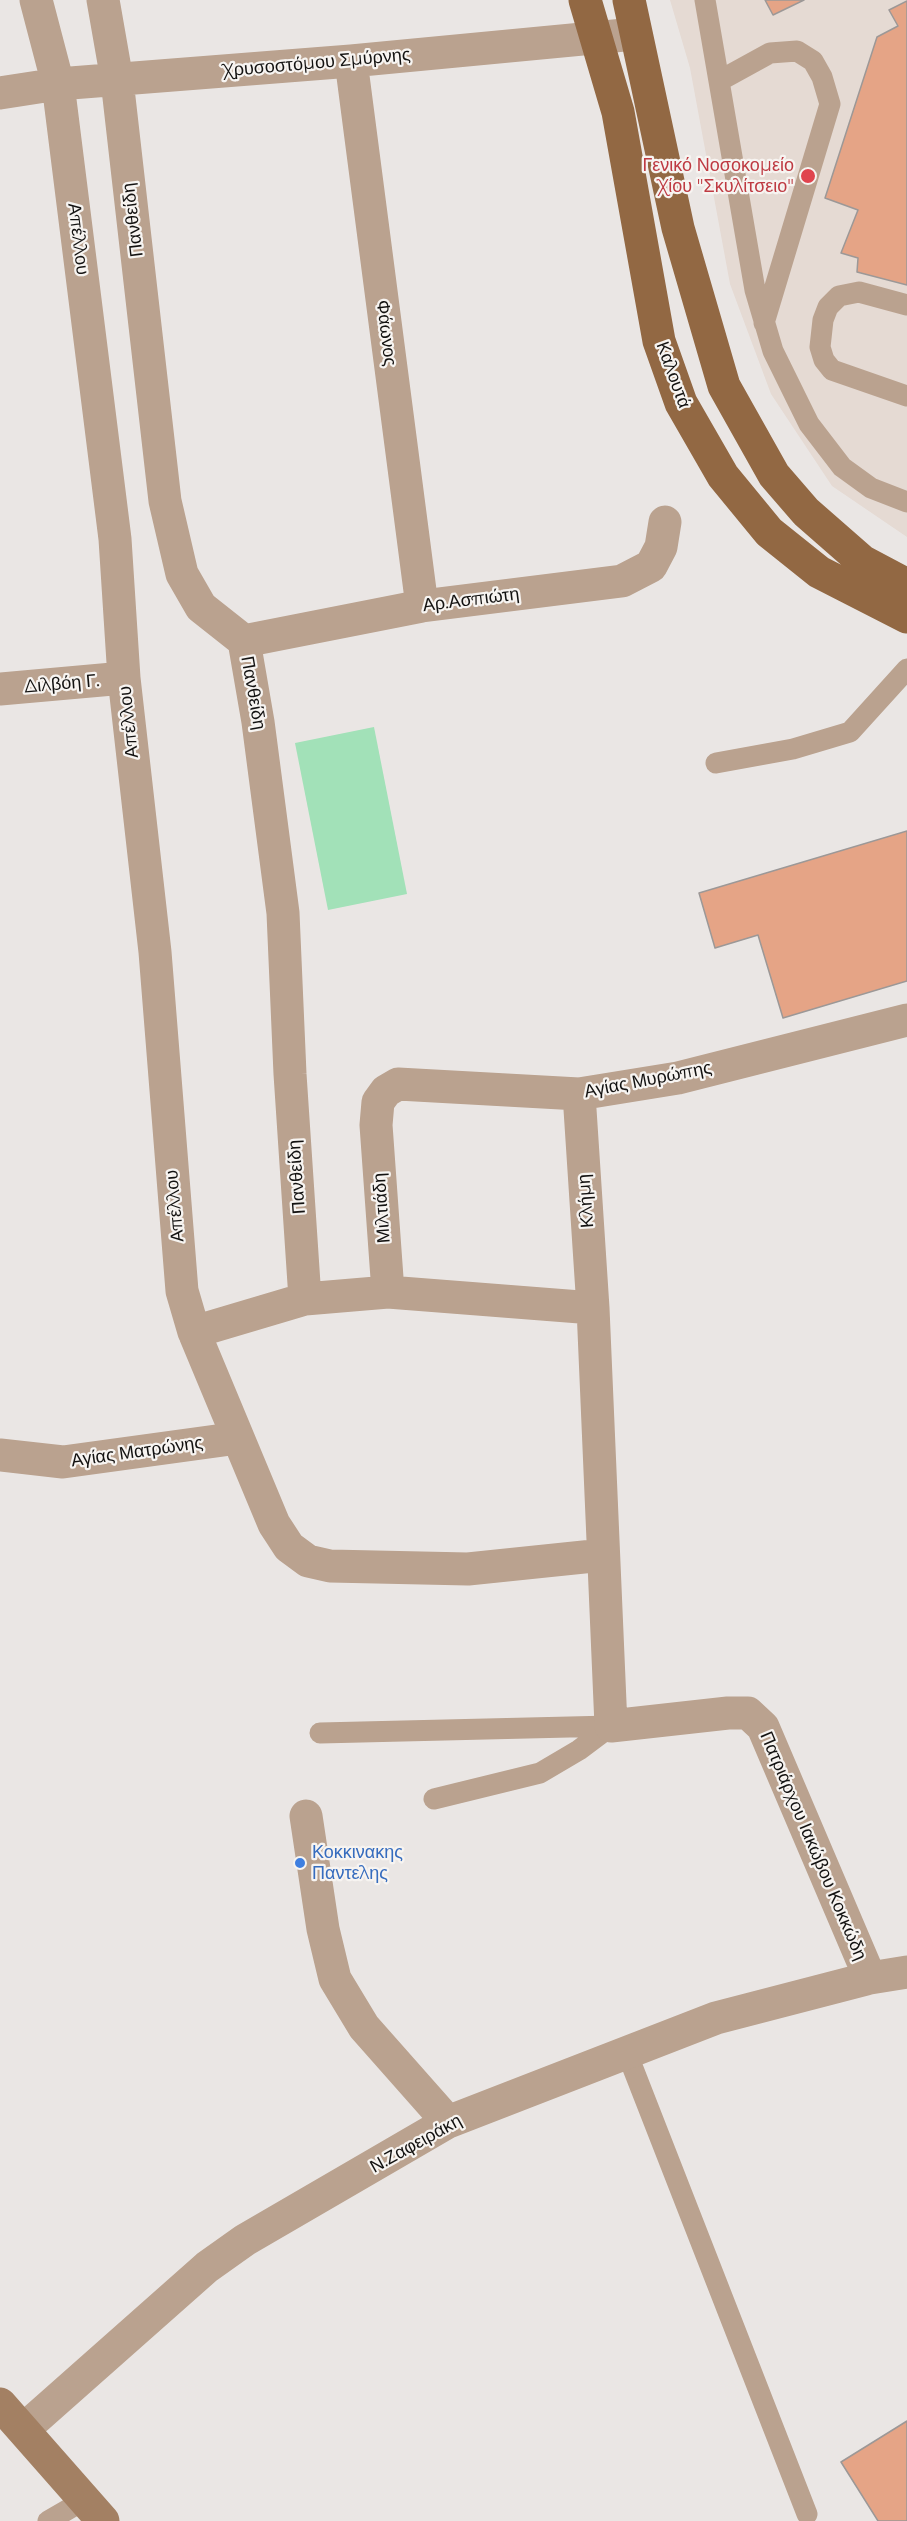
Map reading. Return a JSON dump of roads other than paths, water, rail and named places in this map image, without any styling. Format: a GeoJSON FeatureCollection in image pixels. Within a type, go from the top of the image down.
{"type":"FeatureCollection","features":[{"type":"Feature","properties":{"kind":"main road","name":"Καλουτά"},"geometry":{"type":"LineString","coordinates":[[585,0],[618,112],[659,341],[681,403],[723,476],[769,532],[819,572],[907,617]]}},
{"type":"Feature","properties":{"kind":"main road"},"geometry":{"type":"LineString","coordinates":[[628,0],[694,291],[721,377],[738,414],[774,475],[806,512],[862,561],[907,585]]}},
{"type":"Feature","properties":{"kind":"main road"},"geometry":{"type":"LineString","coordinates":[[0,2404],[94,2510]]}},
{"type":"Feature","properties":{"kind":"street","name":"Απέλλου"},"geometry":{"type":"LineString","coordinates":[[36,0],[58,84],[115,539],[124,678],[155,952],[182,1291],[194,1332],[274,1524],[289,1547],[309,1561],[330,1566],[468,1569],[603,1555]]}},
{"type":"Feature","properties":{"kind":"street","name":"Πανθείδη"},"geometry":{"type":"LineString","coordinates":[[103,0],[117,80],[165,501],[182,574],[201,606],[244,641],[258,722],[283,913],[290,1074],[305,1299]]}},
{"type":"Feature","properties":{"kind":"street","name":"Χρυσοστόμου Σμύρνης"},"geometry":{"type":"LineString","coordinates":[[0,93],[58,84],[351,61],[594,36],[635,34]]}},
{"type":"Feature","properties":{"kind":"street","name":"Φάωνος"},"geometry":{"type":"LineString","coordinates":[[351,61],[422,606]]}},
{"type":"Feature","properties":{"kind":"street","name":"Αρ.Ασπιώτη"},"geometry":{"type":"LineString","coordinates":[[244,641],[422,606],[622,581],[651,566],[661,547],[665,522]]}},
{"type":"Feature","properties":{"kind":"street","name":"Διλβόη Γ."},"geometry":{"type":"LineString","coordinates":[[0,689],[124,678]]}},
{"type":"Feature","properties":{"kind":"street","name":"Αγίας Μυρώπης"},"geometry":{"type":"LineString","coordinates":[[376,1125],[378,1102],[386,1091],[398,1084],[579,1094],[678,1078],[907,1020]]}},
{"type":"Feature","properties":{"kind":"street","name":"Κλήμη"},"geometry":{"type":"LineString","coordinates":[[579,1094],[593,1308]]}},
{"type":"Feature","properties":{"kind":"street","name":"Μιλτιάδη"},"geometry":{"type":"LineString","coordinates":[[376,1125],[388,1292]]}},
{"type":"Feature","properties":{"kind":"street"},"geometry":{"type":"LineString","coordinates":[[194,1332],[305,1299],[388,1292],[593,1308],[611,1726]]}},
{"type":"Feature","properties":{"kind":"street","name":"Αγίας Ματρώνης"},"geometry":{"type":"LineString","coordinates":[[0,1455],[63,1462],[238,1438]]}},
{"type":"Feature","properties":{"kind":"street","name":"Πατριάρχου Ιακώβου Κοκκώδη"},"geometry":{"type":"LineString","coordinates":[[611,1726],[728,1713],[748,1713],[763,1727],[870,1978]]}},
{"type":"Feature","properties":{"kind":"street"},"geometry":{"type":"LineString","coordinates":[[306,1816],[323,1929],[335,1979],[364,2027],[448,2122]]}},
{"type":"Feature","properties":{"kind":"street","name":"Ν.Ζαφειράκη"},"geometry":{"type":"LineString","coordinates":[[24,2429],[207,2267],[245,2240],[448,2122],[716,2018],[870,1978],[907,1972]]}},
{"type":"Feature","properties":{"kind":"lane"},"geometry":{"type":"LineString","coordinates":[[705,0],[755,290],[764,323],[787,380],[809,424],[824,446],[852,476],[893,498],[907,502]]}},
{"type":"Feature","properties":{"kind":"lane"},"geometry":{"type":"LineString","coordinates":[[719,81],[770,53],[797,51],[813,61],[822,77],[830,104],[764,323]]}},
{"type":"Feature","properties":{"kind":"lane"},"geometry":{"type":"LineString","coordinates":[[907,304],[858,292],[838,296],[828,307],[823,320],[820,347],[824,360],[832,370],[907,396]]}},
{"type":"Feature","properties":{"kind":"lane"},"geometry":{"type":"LineString","coordinates":[[716,763],[793,749],[850,732],[907,669]]}},
{"type":"Feature","properties":{"kind":"lane"},"geometry":{"type":"LineString","coordinates":[[434,1799],[540,1773],[579,1750],[611,1726]]}},
{"type":"Feature","properties":{"kind":"lane","name":"Πατριάρχου Ιακώβου Κοκκώδη"},"geometry":{"type":"LineString","coordinates":[[320,1733],[611,1726]]}},
{"type":"Feature","properties":{"kind":"lane"},"geometry":{"type":"LineString","coordinates":[[627,2053],[807,2514]]}},
{"type":"Feature","properties":{"kind":"lane"},"geometry":{"type":"LineString","coordinates":[[48,2521],[94,2510]]}},
{"type":"Feature","properties":{"kind":"place","name":"Γενικό Νοσοκομείο Χίου \"Σκυλίτσειο\""},"geometry":{"type":"Point","coordinates":[808,176]}},
{"type":"Feature","properties":{"kind":"place","name":"Κοκκινακης Παντελης"},"geometry":{"type":"Point","coordinates":[300,1863]}}]}
